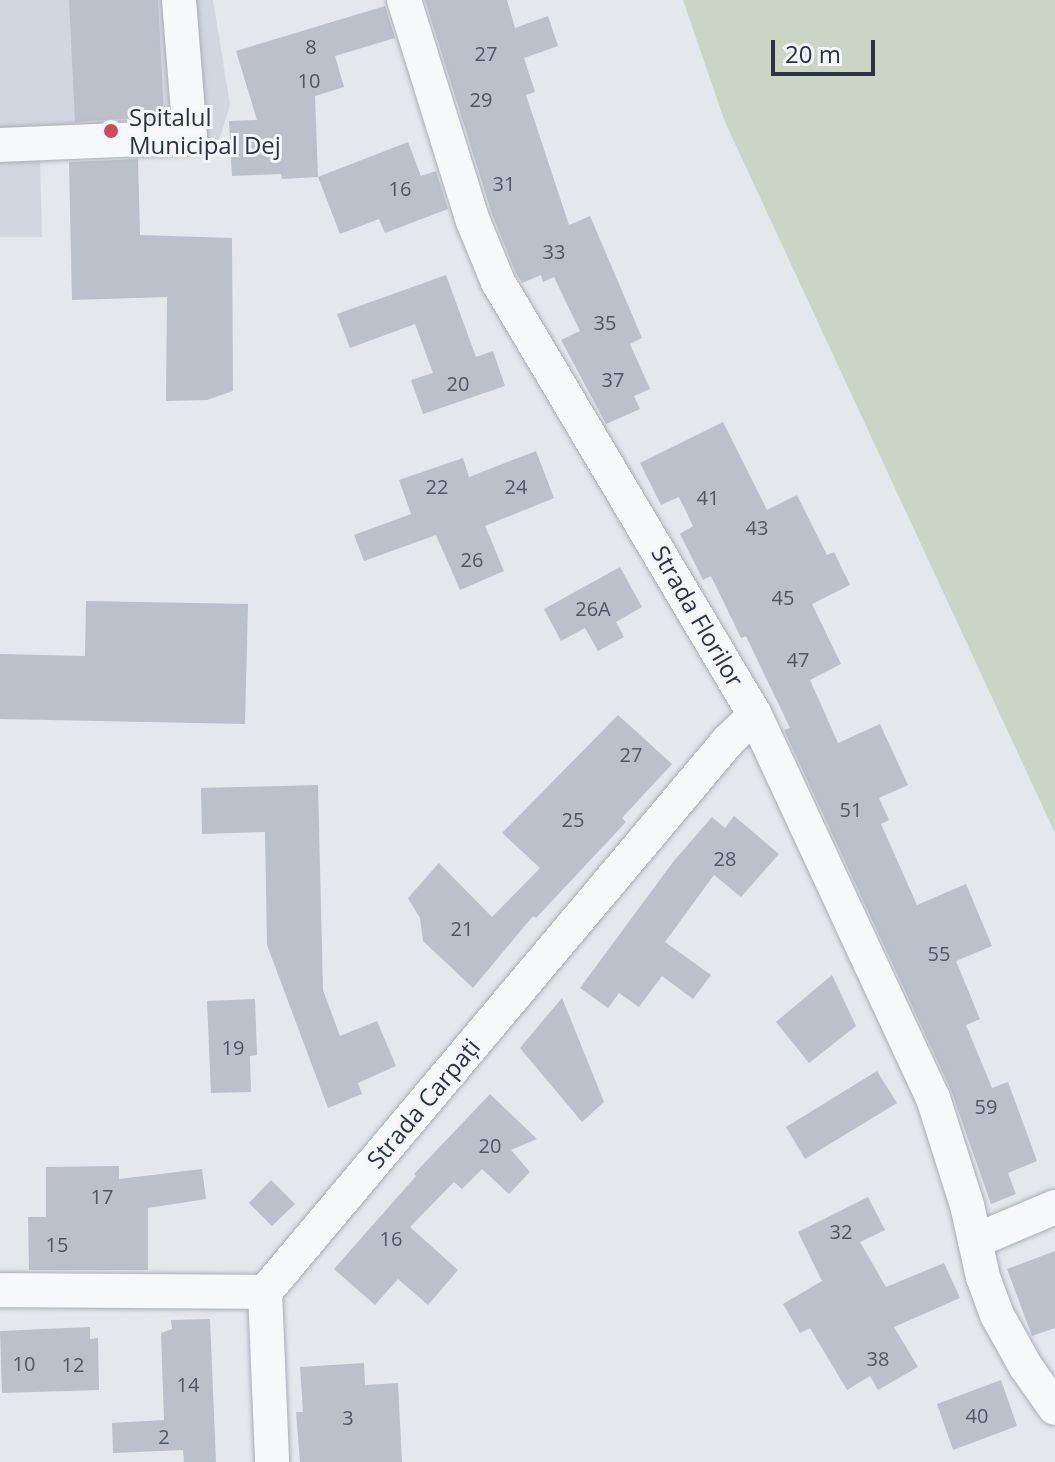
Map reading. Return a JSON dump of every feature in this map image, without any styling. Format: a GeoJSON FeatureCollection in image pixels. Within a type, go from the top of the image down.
{"type":"FeatureCollection","features":[{"type":"Feature","properties":{"kind":"street"},"geometry":{"type":"LineString","coordinates":[[0,145],[190,137],[179,0]]}},
{"type":"Feature","properties":{"kind":"street","name":"Strada Florilor"},"geometry":{"type":"LineString","coordinates":[[404,0],[473,221],[498,282],[755,715],[933,1098],[951,1149],[997,1315],[1026,1367],[1055,1408]]}},
{"type":"Feature","properties":{"kind":"street","name":"Strada Carpați"},"geometry":{"type":"LineString","coordinates":[[265,1292],[728,741],[755,715]]}},
{"type":"Feature","properties":{"kind":"street"},"geometry":{"type":"LineString","coordinates":[[975,1241],[1055,1207]]}},
{"type":"Feature","properties":{"kind":"street"},"geometry":{"type":"LineString","coordinates":[[0,1290],[265,1292],[272,1462]]}},
{"type":"Feature","properties":{"kind":"shaded area","name":"Spitalul Municipal Dej"},"geometry":{"type":"Polygon","coordinates":[[[0,0],[213,0],[230,105],[214,157],[40,157],[42,237],[0,237],[0,0]]]}},
{"type":"Feature","properties":{"kind":"green space"},"geometry":{"type":"Polygon","coordinates":[[[683,0],[1055,0],[1055,833],[725,122],[683,0]]]}},
{"type":"Feature","properties":{"kind":"building"},"geometry":{"type":"Polygon","coordinates":[[[69,0],[158,0],[164,116],[75,122],[69,0]]]}},
{"type":"Feature","properties":{"kind":"building"},"geometry":{"type":"Polygon","coordinates":[[[425,0],[507,0],[515,28],[548,16],[558,46],[524,58],[535,92],[526,95],[569,225],[590,216],[642,338],[630,344],[650,389],[634,396],[640,409],[606,424],[561,340],[580,331],[554,277],[543,282],[541,275],[522,283],[516,273],[492,214],[425,0]]]}},
{"type":"Feature","properties":{"kind":"building"},"geometry":{"type":"Polygon","coordinates":[[[385,6],[395,38],[335,56],[344,87],[315,96],[318,177],[282,179],[281,174],[232,176],[229,121],[257,120],[236,51],[385,6]]]}},
{"type":"Feature","properties":{"kind":"building"},"geometry":{"type":"Polygon","coordinates":[[[408,142],[421,176],[436,171],[448,209],[385,233],[379,219],[340,234],[318,177],[408,142]]]}},
{"type":"Feature","properties":{"kind":"building"},"geometry":{"type":"Polygon","coordinates":[[[138,159],[140,235],[232,238],[233,391],[207,400],[166,401],[167,297],[72,300],[69,162],[138,159]]]}},
{"type":"Feature","properties":{"kind":"building"},"geometry":{"type":"Polygon","coordinates":[[[446,275],[476,357],[493,351],[505,386],[423,414],[411,380],[433,373],[415,324],[350,348],[337,314],[446,275]]]}},
{"type":"Feature","properties":{"kind":"building"},"geometry":{"type":"Polygon","coordinates":[[[723,422],[767,510],[797,495],[827,555],[834,552],[850,585],[812,604],[841,664],[810,680],[838,743],[880,724],[908,785],[879,798],[889,820],[881,824],[917,905],[966,884],[992,946],[956,961],[980,1019],[966,1025],[992,1088],[1008,1082],[1037,1161],[1008,1173],[1016,1194],[991,1204],[951,1090],[784,730],[790,728],[746,636],[741,638],[711,576],[703,580],[680,534],[693,526],[679,497],[661,505],[640,463],[723,422]]]}},
{"type":"Feature","properties":{"kind":"building"},"geometry":{"type":"Polygon","coordinates":[[[536,451],[554,498],[485,526],[504,571],[460,590],[436,535],[364,561],[354,535],[411,514],[399,480],[463,458],[469,477],[536,451]]]}},
{"type":"Feature","properties":{"kind":"building"},"geometry":{"type":"Polygon","coordinates":[[[620,567],[642,607],[616,622],[624,637],[598,651],[585,628],[561,641],[544,609],[620,567]]]}},
{"type":"Feature","properties":{"kind":"building"},"geometry":{"type":"Polygon","coordinates":[[[86,601],[248,604],[245,724],[0,719],[0,654],[85,656],[86,601]]]}},
{"type":"Feature","properties":{"kind":"building"},"geometry":{"type":"Polygon","coordinates":[[[618,715],[672,764],[622,818],[626,822],[536,918],[533,916],[473,988],[423,941],[420,918],[408,898],[439,863],[492,917],[540,868],[502,833],[618,715]]]}},
{"type":"Feature","properties":{"kind":"building"},"geometry":{"type":"Polygon","coordinates":[[[318,785],[323,990],[340,1036],[377,1021],[396,1066],[358,1083],[362,1094],[328,1108],[267,945],[265,832],[202,834],[201,788],[318,785]]]}},
{"type":"Feature","properties":{"kind":"building"},"geometry":{"type":"Polygon","coordinates":[[[734,816],[779,854],[741,897],[714,875],[665,942],[711,975],[693,999],[662,976],[639,1007],[619,993],[608,1008],[580,988],[673,862],[712,817],[725,828],[734,816]]]}},
{"type":"Feature","properties":{"kind":"building"},"geometry":{"type":"Polygon","coordinates":[[[832,975],[856,1026],[809,1063],[776,1022],[832,975]]]}},
{"type":"Feature","properties":{"kind":"building"},"geometry":{"type":"Polygon","coordinates":[[[562,998],[604,1102],[582,1122],[520,1048],[562,998]]]}},
{"type":"Feature","properties":{"kind":"building"},"geometry":{"type":"Polygon","coordinates":[[[255,999],[257,1055],[250,1056],[251,1092],[211,1093],[207,1001],[255,999]]]}},
{"type":"Feature","properties":{"kind":"building"},"geometry":{"type":"Polygon","coordinates":[[[877,1071],[897,1103],[805,1159],[786,1127],[877,1071]]]}},
{"type":"Feature","properties":{"kind":"building"},"geometry":{"type":"Polygon","coordinates":[[[490,1094],[537,1139],[511,1150],[530,1172],[509,1194],[482,1169],[462,1189],[454,1182],[410,1227],[458,1270],[428,1305],[398,1279],[375,1305],[334,1269],[416,1176],[414,1174],[490,1094]]]}},
{"type":"Feature","properties":{"kind":"building"},"geometry":{"type":"Polygon","coordinates":[[[119,1166],[119,1179],[202,1169],[206,1199],[148,1208],[148,1270],[29,1270],[28,1217],[46,1217],[46,1167],[119,1166]]]}},
{"type":"Feature","properties":{"kind":"building"},"geometry":{"type":"Polygon","coordinates":[[[271,1180],[295,1204],[272,1226],[249,1203],[271,1180]]]}},
{"type":"Feature","properties":{"kind":"building"},"geometry":{"type":"Polygon","coordinates":[[[868,1197],[885,1230],[860,1242],[886,1287],[944,1263],[960,1298],[894,1327],[918,1367],[878,1390],[870,1376],[847,1390],[810,1328],[800,1333],[783,1304],[822,1281],[798,1232],[868,1197]]]}},
{"type":"Feature","properties":{"kind":"building"},"geometry":{"type":"Polygon","coordinates":[[[1055,1251],[1055,1328],[1032,1336],[1007,1269],[1055,1251]]]}},
{"type":"Feature","properties":{"kind":"building"},"geometry":{"type":"Polygon","coordinates":[[[210,1319],[216,1462],[184,1462],[183,1450],[113,1453],[112,1423],[164,1420],[161,1333],[172,1329],[171,1320],[210,1319]]]}},
{"type":"Feature","properties":{"kind":"building"},"geometry":{"type":"Polygon","coordinates":[[[90,1327],[90,1339],[98,1338],[99,1390],[2,1393],[0,1331],[90,1327]]]}},
{"type":"Feature","properties":{"kind":"building"},"geometry":{"type":"Polygon","coordinates":[[[364,1363],[365,1385],[398,1383],[402,1462],[300,1462],[296,1412],[303,1412],[300,1367],[364,1363]]]}},
{"type":"Feature","properties":{"kind":"building"},"geometry":{"type":"Polygon","coordinates":[[[1001,1380],[1017,1426],[953,1450],[937,1404],[1001,1380]]]}},
{"type":"Feature","properties":{"kind":"place","name":"Spitalul Municipal Dej"},"geometry":{"type":"Point","coordinates":[111,131]}}]}
